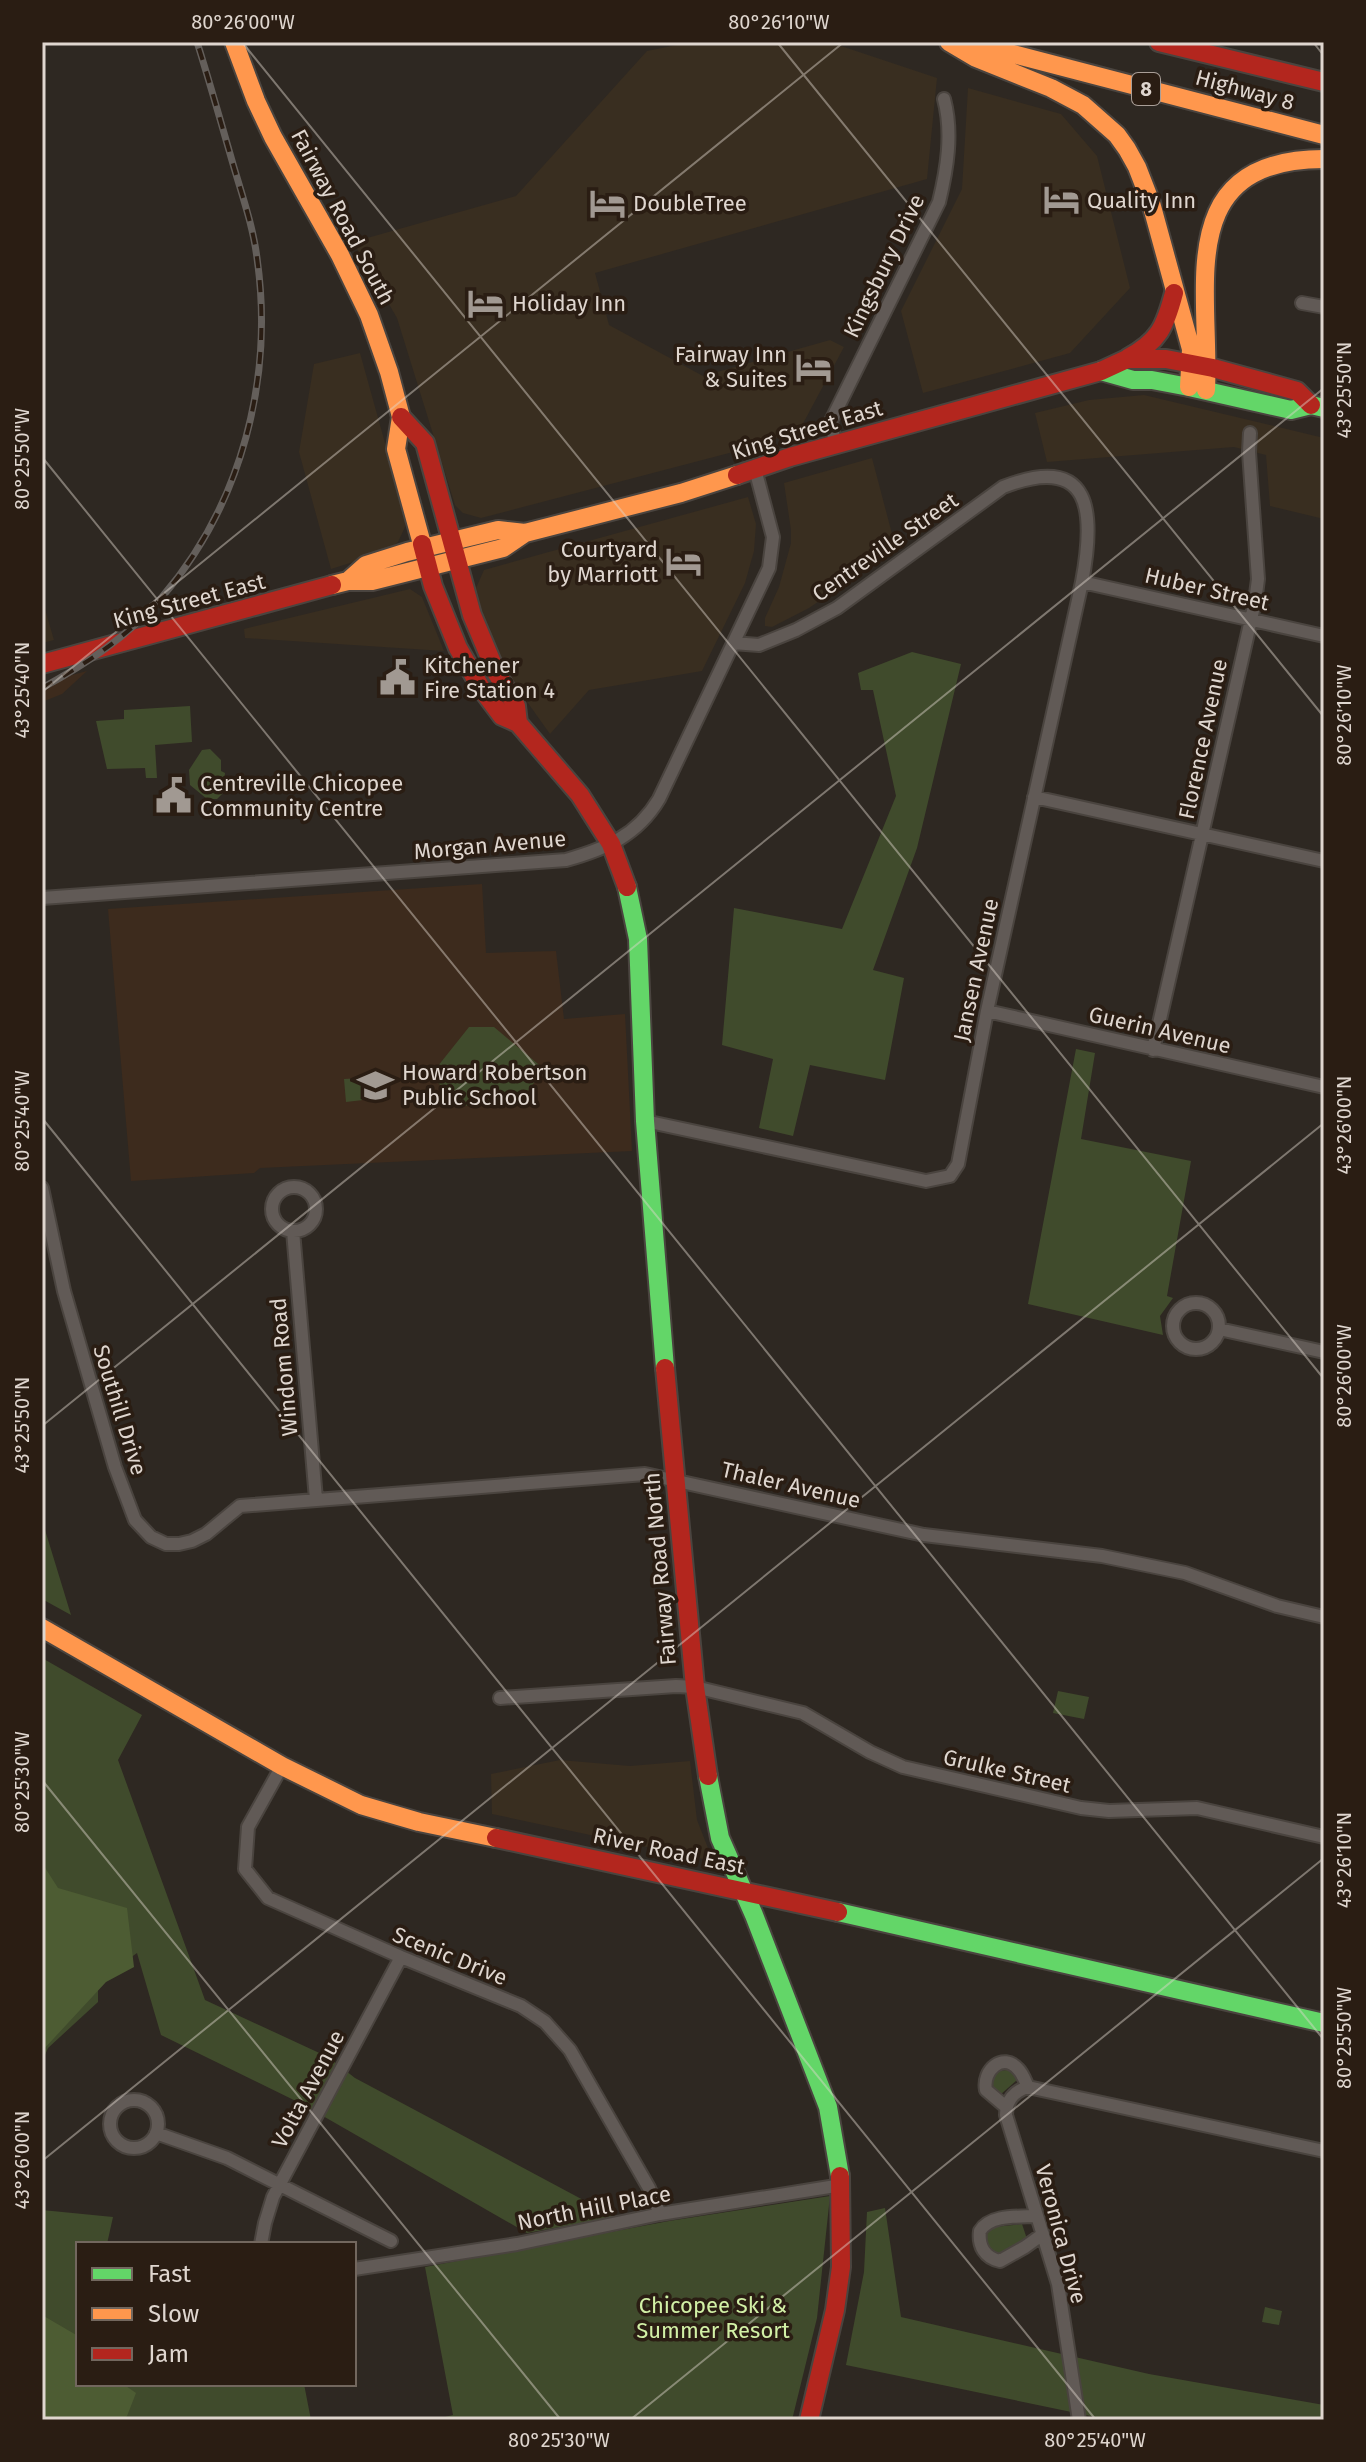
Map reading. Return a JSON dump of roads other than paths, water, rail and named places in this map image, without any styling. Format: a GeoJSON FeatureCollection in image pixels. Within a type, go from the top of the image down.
{"type":"FeatureCollection","features":[{"type":"Feature","properties":{"kind":"main road","name":"Fairway Road South"},"geometry":{"type":"LineString","coordinates":[[234,42],[273,137],[357,287],[386,363],[401,417],[396,449],[425,557]]}},
{"type":"Feature","properties":{"kind":"main road"},"geometry":{"type":"LineString","coordinates":[[949,42],[976,58],[1051,88],[1083,105],[1117,135],[1143,180],[1191,349],[1199,366]]}},
{"type":"Feature","properties":{"kind":"main road","name":"Highway 8"},"geometry":{"type":"LineString","coordinates":[[969,42],[1324,135]]}},
{"type":"Feature","properties":{"kind":"main road","name":"Highway 8"},"geometry":{"type":"LineString","coordinates":[[1159,42],[1324,82]]}},
{"type":"Feature","properties":{"kind":"main road"},"geometry":{"type":"LineString","coordinates":[[1198,388],[1203,269],[1213,219],[1225,199],[1256,172],[1290,160],[1324,159]]}},
{"type":"Feature","properties":{"kind":"main road"},"geometry":{"type":"LineString","coordinates":[[1128,358],[1148,348],[1158,337],[1167,322],[1175,290]]}},
{"type":"Feature","properties":{"kind":"main road","name":"King Street East"},"geometry":{"type":"LineString","coordinates":[[42,664],[348,581],[366,565],[425,557],[453,550],[498,530],[525,533],[681,493],[835,444],[1101,371],[1128,358],[1148,357],[1199,366],[1297,391],[1317,407]]}},
{"type":"Feature","properties":{"kind":"main road","name":"King Street East"},"geometry":{"type":"LineString","coordinates":[[1101,371],[1133,380],[1198,388],[1291,410],[1317,407]]}},
{"type":"Feature","properties":{"kind":"main road","name":"Fairway Road South"},"geometry":{"type":"LineString","coordinates":[[401,417],[425,443],[453,550]]}},
{"type":"Feature","properties":{"kind":"main road","name":"Fairway Road North"},"geometry":{"type":"LineString","coordinates":[[453,550],[472,615],[490,660],[516,706],[518,723]]}},
{"type":"Feature","properties":{"kind":"main road","name":"Fairway Road North"},"geometry":{"type":"LineString","coordinates":[[425,557],[446,620],[469,668],[502,716],[518,723],[580,795],[611,844],[625,879],[638,939],[645,1121],[661,1342],[695,1687],[709,1780],[720,1838],[745,1892],[828,2107],[842,2185],[841,2267],[835,2310],[809,2420]]}},
{"type":"Feature","properties":{"kind":"main road","name":"River Road East"},"geometry":{"type":"LineString","coordinates":[[42,1628],[282,1766],[361,1805],[419,1822],[1324,2023]]}},
{"type":"Feature","properties":{"kind":"street","name":"Kingsbury Drive"},"geometry":{"type":"LineString","coordinates":[[835,444],[831,421],[939,202],[945,178],[950,119],[944,99]]}},
{"type":"Feature","properties":{"kind":"street"},"geometry":{"type":"LineString","coordinates":[[1302,303],[1324,307]]}},
{"type":"Feature","properties":{"kind":"street","name":"Florence Avenue"},"geometry":{"type":"LineString","coordinates":[[1153,1050],[1255,602],[1258,579],[1250,433]]}},
{"type":"Feature","properties":{"kind":"street","name":"Morgan Avenue"},"geometry":{"type":"LineString","coordinates":[[42,898],[566,860],[611,844],[638,827],[659,799],[769,568],[773,537],[755,469]]}},
{"type":"Feature","properties":{"kind":"street","name":"Centreville Street"},"geometry":{"type":"LineString","coordinates":[[733,643],[759,645],[796,630],[837,608],[1003,487],[1025,478],[1057,476]]}},
{"type":"Feature","properties":{"kind":"street","name":"Jansen Avenue"},"geometry":{"type":"LineString","coordinates":[[645,1121],[926,1181],[950,1176],[958,1164],[987,1011],[1088,552],[1085,501],[1077,489],[1057,476]]}},
{"type":"Feature","properties":{"kind":"street","name":"Huber Street"},"geometry":{"type":"LineString","coordinates":[[1082,582],[1324,636]]}},
{"type":"Feature","properties":{"kind":"street"},"geometry":{"type":"LineString","coordinates":[[1034,797],[1324,861]]}},
{"type":"Feature","properties":{"kind":"street","name":"Guerin Avenue"},"geometry":{"type":"LineString","coordinates":[[987,1011],[1324,1087]]}},
{"type":"Feature","properties":{"kind":"street","name":"Southill Drive"},"geometry":{"type":"LineString","coordinates":[[42,1188],[64,1291],[115,1467],[135,1520],[151,1537],[166,1544],[179,1544],[206,1534],[240,1506]]}},
{"type":"Feature","properties":{"kind":"street","name":"Windom Road"},"geometry":{"type":"LineString","coordinates":[[293,1231],[316,1499]]}},
{"type":"Feature","properties":{"kind":"street"},"geometry":{"type":"LineString","coordinates":[[1219,1329],[1324,1352]]}},
{"type":"Feature","properties":{"kind":"street","name":"Thaler Avenue"},"geometry":{"type":"LineString","coordinates":[[240,1506],[645,1474],[924,1535],[1102,1556],[1185,1573],[1277,1606],[1324,1617]]}},
{"type":"Feature","properties":{"kind":"street","name":"Grulke Street"},"geometry":{"type":"LineString","coordinates":[[500,1698],[695,1687],[803,1713],[870,1752],[903,1767],[1081,1808],[1109,1811],[1197,1808],[1324,1837]]}},
{"type":"Feature","properties":{"kind":"street","name":"Scenic Drive"},"geometry":{"type":"LineString","coordinates":[[282,1766],[248,1827],[245,1869],[268,1898],[521,2006],[545,2022],[570,2050],[649,2188],[660,2214]]}},
{"type":"Feature","properties":{"kind":"street","name":"Volta Avenue"},"geometry":{"type":"LineString","coordinates":[[261,2242],[279,2185],[401,1957]]}},
{"type":"Feature","properties":{"kind":"street","name":"Veronica Drive"},"geometry":{"type":"LineString","coordinates":[[1079,2420],[1058,2284],[1006,2107],[986,2090],[985,2076],[990,2070],[1001,2063],[1013,2065],[1020,2071],[1028,2087],[1324,2151]]}},
{"type":"Feature","properties":{"kind":"street"},"geometry":{"type":"LineString","coordinates":[[1006,2107],[1014,2094],[1028,2087]]}},
{"type":"Feature","properties":{"kind":"street"},"geometry":{"type":"LineString","coordinates":[[156,2133],[227,2158],[391,2241]]}},
{"type":"Feature","properties":{"kind":"street","name":"North Hill Place"},"geometry":{"type":"LineString","coordinates":[[356,2269],[517,2244],[660,2214],[842,2185]]}},
{"type":"Feature","properties":{"kind":"street"},"geometry":{"type":"LineString","coordinates":[[1037,2216],[990,2221],[981,2229],[980,2242],[988,2256],[1000,2261],[1043,2234]]}},
{"type":"Feature","properties":{"kind":"railway"},"geometry":{"type":"LineString","coordinates":[[42,688],[106,648],[136,624],[162,597],[190,561],[213,522],[232,481],[246,438],[261,349],[257,258],[247,211],[197,42]]}},
{"type":"Feature","properties":{"kind":"place","name":"Quality Inn"},"geometry":{"type":"Point","coordinates":[1061,200]}},
{"type":"Feature","properties":{"kind":"place","name":"DoubleTree"},"geometry":{"type":"Point","coordinates":[607,203]}},
{"type":"Feature","properties":{"kind":"place","name":"Holiday Inn"},"geometry":{"type":"Point","coordinates":[486,303]}},
{"type":"Feature","properties":{"kind":"place","name":"Fairway Inn & Suites"},"geometry":{"type":"Point","coordinates":[813,367]}},
{"type":"Feature","properties":{"kind":"place","name":"Courtyard by Marriott"},"geometry":{"type":"Point","coordinates":[684,562]}},
{"type":"Feature","properties":{"kind":"place","name":"Kitchener Fire Station 4"},"geometry":{"type":"Point","coordinates":[398,678]}},
{"type":"Feature","properties":{"kind":"place","name":"Centreville Chicopee Community Centre"},"geometry":{"type":"Point","coordinates":[174,796]}},
{"type":"Feature","properties":{"kind":"place","name":"Howard Robertson Public School"},"geometry":{"type":"Point","coordinates":[376,1085]}},
{"type":"Feature","properties":{"kind":"park label","name":"Chicopee Ski & Summer Resort"},"geometry":{"type":"Point","coordinates":[713,2318]}}]}
